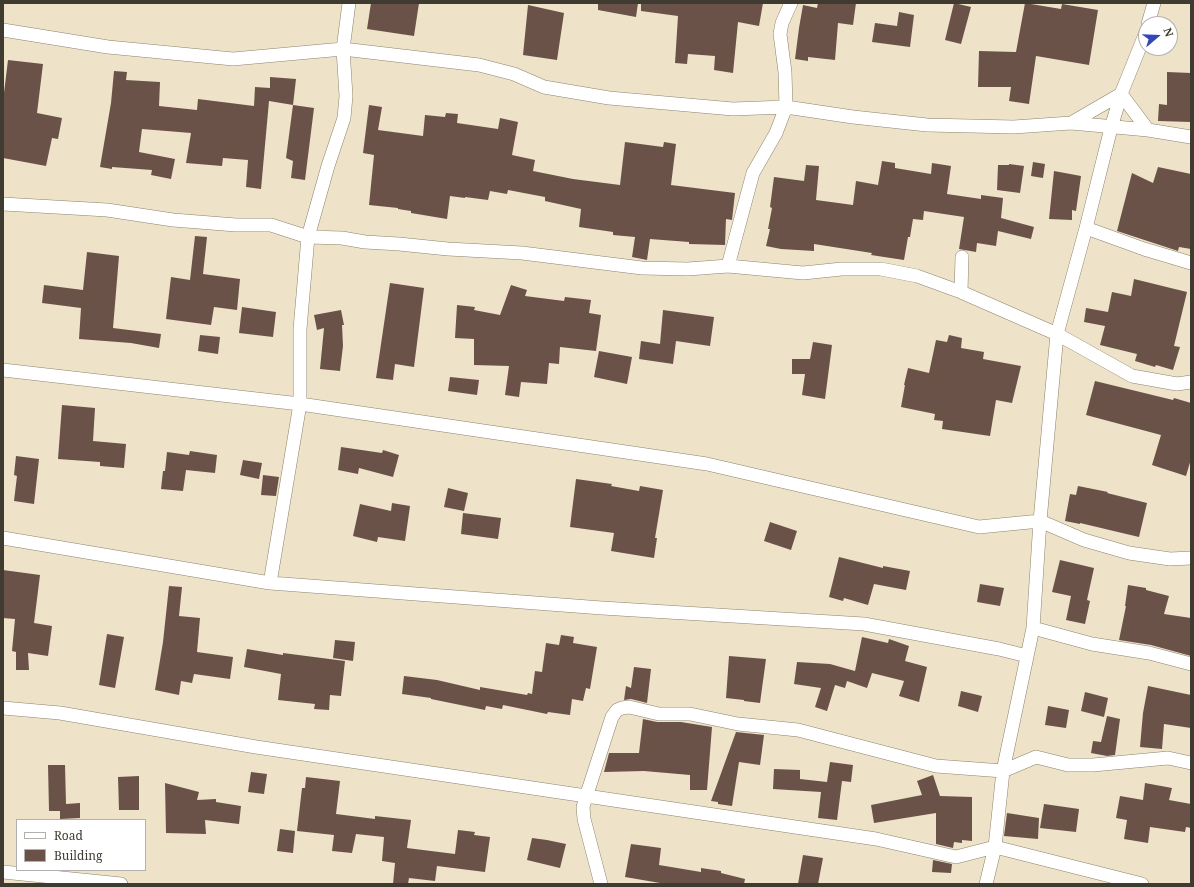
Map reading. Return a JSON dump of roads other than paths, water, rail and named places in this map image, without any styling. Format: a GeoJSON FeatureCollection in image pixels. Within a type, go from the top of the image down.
{"type":"FeatureCollection","features":[{"type":"Feature","properties":{"kind":"street"},"geometry":{"type":"LineString","coordinates":[[270,583],[300,404],[300,329],[308,237],[328,166],[344,118],[346,96],[343,49],[349,3]]}},
{"type":"Feature","properties":{"kind":"street"},"geometry":{"type":"LineString","coordinates":[[728,266],[753,174],[776,133],[786,107],[785,72],[780,34],[782,24],[791,3]]}},
{"type":"Feature","properties":{"kind":"street"},"geometry":{"type":"LineString","coordinates":[[1150,16],[1154,3]]}},
{"type":"Feature","properties":{"kind":"street"},"geometry":{"type":"LineString","coordinates":[[3,30],[108,47],[233,59],[343,49],[479,65],[514,74],[544,87],[609,98],[733,109],[786,107],[853,117],[927,125],[1014,127],[1071,123],[1111,128],[1148,130],[1191,137]]}},
{"type":"Feature","properties":{"kind":"street"},"geometry":{"type":"LineString","coordinates":[[986,884],[995,847],[1003,771],[1033,628],[1040,521],[1057,334],[1111,128],[1121,94],[1138,52]]}},
{"type":"Feature","properties":{"kind":"street"},"geometry":{"type":"LineString","coordinates":[[1071,123],[1121,94]]}},
{"type":"Feature","properties":{"kind":"street"},"geometry":{"type":"LineString","coordinates":[[1121,94],[1148,130]]}},
{"type":"Feature","properties":{"kind":"street"},"geometry":{"type":"LineString","coordinates":[[3,204],[107,210],[173,220],[271,225],[308,237],[342,238],[365,242],[448,249],[522,253],[642,268],[688,269],[728,266],[803,273],[842,269],[882,269],[917,276],[961,292],[1057,334],[1132,376],[1177,384],[1191,382]]}},
{"type":"Feature","properties":{"kind":"street"},"geometry":{"type":"LineString","coordinates":[[1086,228],[1144,249],[1191,263]]}},
{"type":"Feature","properties":{"kind":"street"},"geometry":{"type":"LineString","coordinates":[[961,292],[962,257]]}},
{"type":"Feature","properties":{"kind":"street"},"geometry":{"type":"LineString","coordinates":[[3,370],[300,404],[707,464],[979,527],[1040,521],[1084,540],[1129,553],[1170,559],[1191,558]]}},
{"type":"Feature","properties":{"kind":"street"},"geometry":{"type":"LineString","coordinates":[[3,538],[270,583],[602,608],[864,624],[999,649],[1027,656]]}},
{"type":"Feature","properties":{"kind":"street"},"geometry":{"type":"LineString","coordinates":[[1033,628],[1092,644],[1149,654],[1191,664]]}},
{"type":"Feature","properties":{"kind":"street"},"geometry":{"type":"LineString","coordinates":[[601,884],[584,819],[583,807],[612,717],[617,710],[629,707],[659,714],[690,714],[738,724],[798,730],[936,766],[1003,771],[1036,757],[1068,765],[1093,765],[1168,758],[1191,763]]}},
{"type":"Feature","properties":{"kind":"street"},"geometry":{"type":"LineString","coordinates":[[3,708],[60,713],[256,747],[876,839],[956,857],[995,847],[1142,884]]}},
{"type":"Feature","properties":{"kind":"street"},"geometry":{"type":"LineString","coordinates":[[3,872],[120,884]]}}]}
